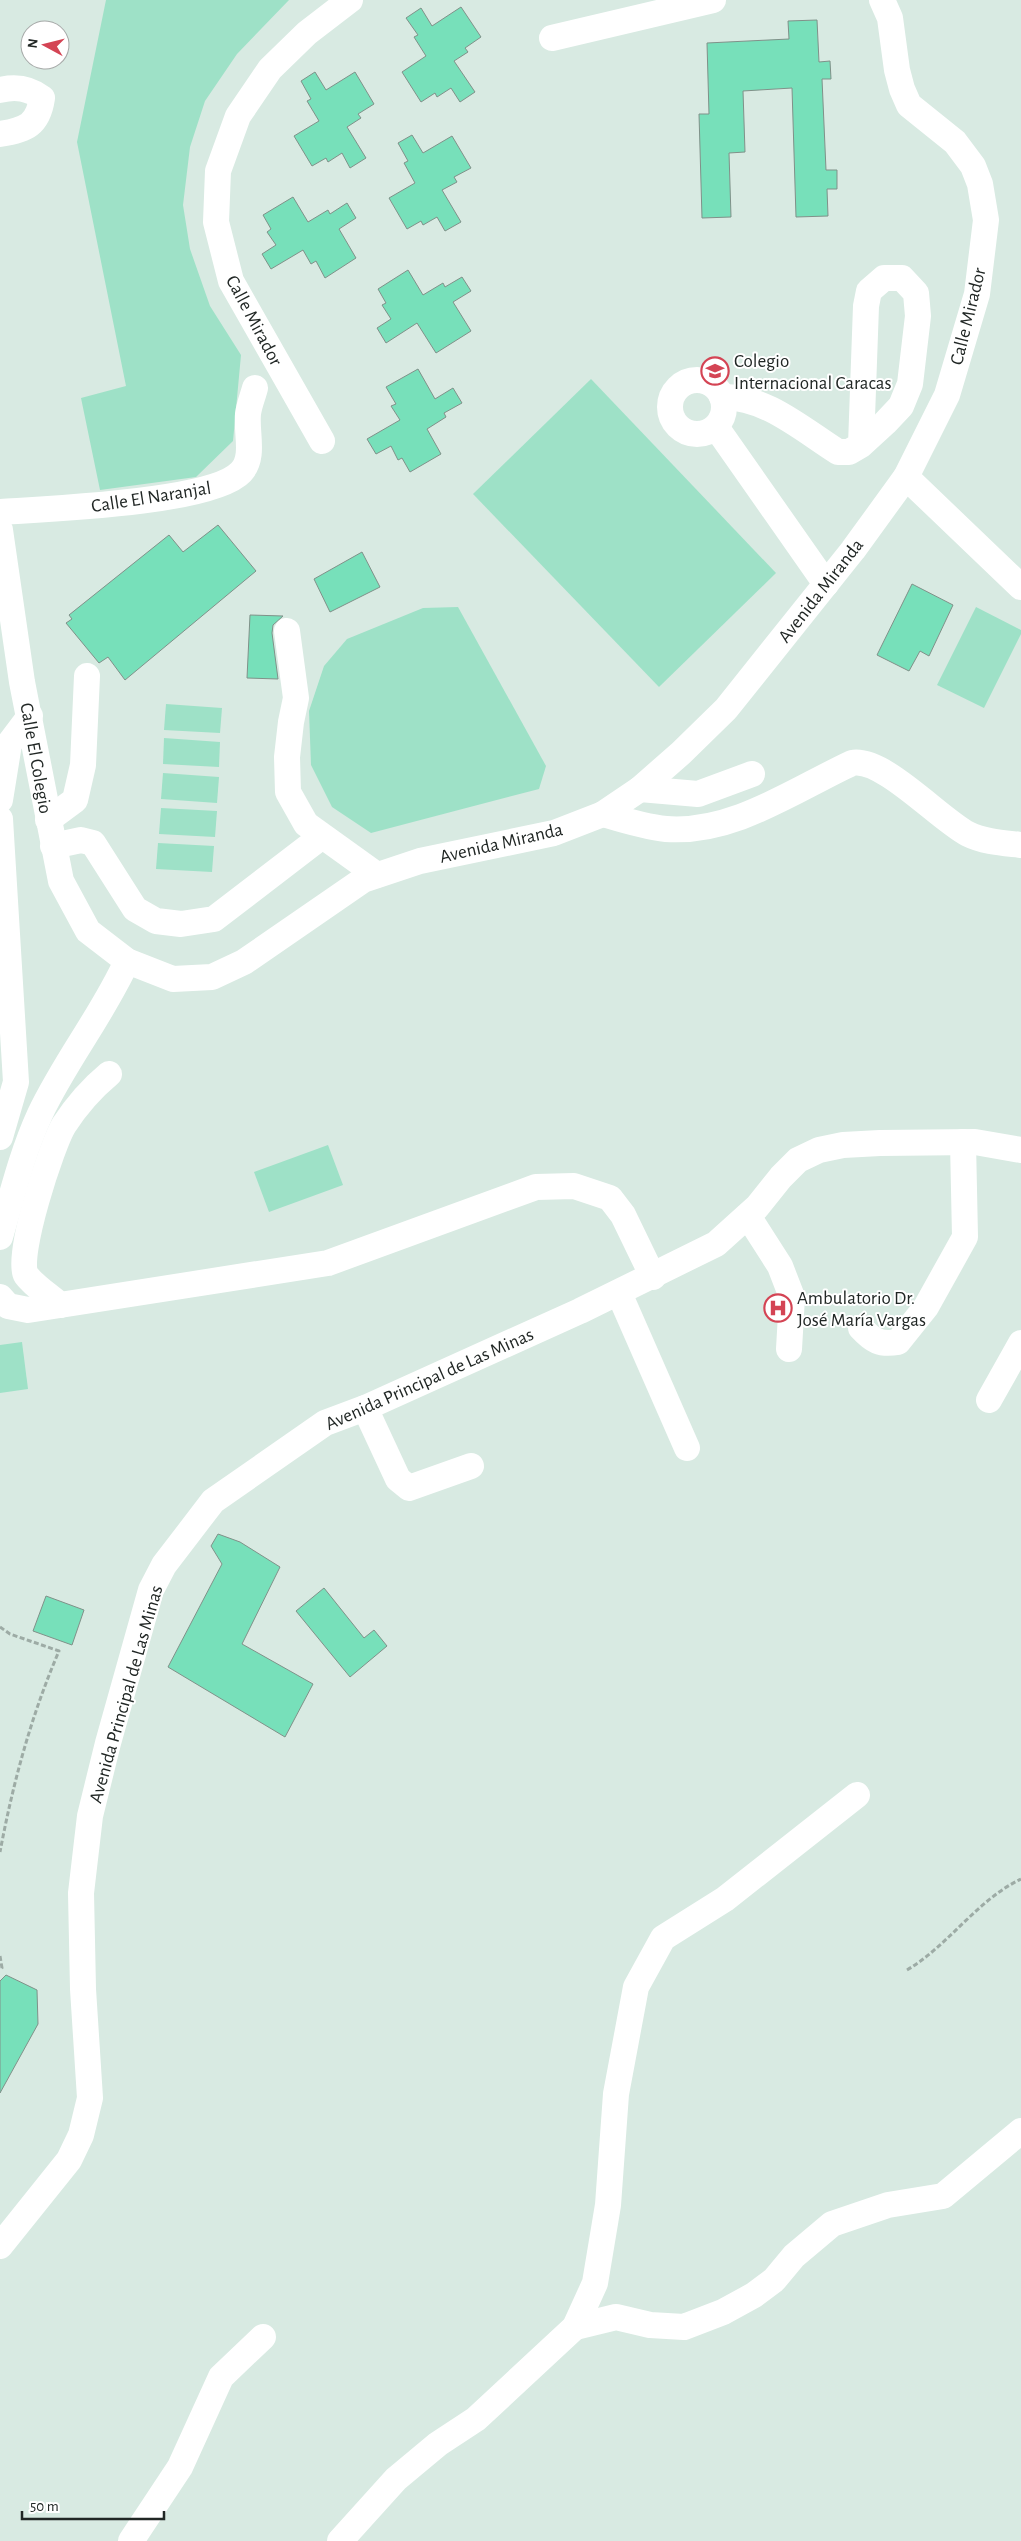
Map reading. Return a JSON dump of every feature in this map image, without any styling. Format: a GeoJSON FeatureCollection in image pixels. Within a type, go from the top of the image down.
{"type":"FeatureCollection","features":[{"type":"Feature","properties":{"kind":"street","name":"Calle Mirador"},"geometry":{"type":"LineString","coordinates":[[322,441],[231,281],[216,222],[218,171],[238,116],[270,69],[307,33],[350,0]]}},
{"type":"Feature","properties":{"kind":"street"},"geometry":{"type":"LineString","coordinates":[[552,38],[713,0]]}},
{"type":"Feature","properties":{"kind":"street","name":"Calle Mirador"},"geometry":{"type":"LineString","coordinates":[[882,0],[890,18],[897,70],[909,105],[955,142],[973,166],[980,184],[986,220],[977,294],[947,394],[906,477]]}},
{"type":"Feature","properties":{"kind":"street"},"geometry":{"type":"LineString","coordinates":[[0,90],[10,88],[32,89],[42,98],[40,112],[28,128],[0,134]]}},
{"type":"Feature","properties":{"kind":"street"},"geometry":{"type":"LineString","coordinates":[[722,397],[739,397],[761,404],[838,452],[850,452],[861,445],[901,406],[910,384],[918,316],[916,293],[902,278],[884,278],[869,291],[866,306],[861,445]]}},
{"type":"Feature","properties":{"kind":"street"},"geometry":{"type":"LineString","coordinates":[[698,380],[708,382],[717,388],[722,397],[724,408],[716,427],[697,434],[687,432],[678,426],[670,406],[678,388],[687,382],[698,380]]}},
{"type":"Feature","properties":{"kind":"street","name":"Calle El Naranjal"},"geometry":{"type":"LineString","coordinates":[[0,512],[100,505],[195,493],[224,484],[241,472],[249,458],[248,413],[255,388]]}},
{"type":"Feature","properties":{"kind":"street"},"geometry":{"type":"LineString","coordinates":[[716,427],[826,584]]}},
{"type":"Feature","properties":{"kind":"street"},"geometry":{"type":"LineString","coordinates":[[906,477],[1021,587]]}},
{"type":"Feature","properties":{"kind":"street","name":"Avenida Miranda"},"geometry":{"type":"LineString","coordinates":[[127,961],[173,979],[212,977],[244,962],[363,880],[420,861],[554,833],[603,814],[640,789],[681,753],[726,709],[826,584],[906,477]]}},
{"type":"Feature","properties":{"kind":"street","name":"Calle El Colegio"},"geometry":{"type":"LineString","coordinates":[[0,530],[22,682],[61,881],[88,931],[127,961]]}},
{"type":"Feature","properties":{"kind":"street"},"geometry":{"type":"LineString","coordinates":[[287,631],[296,698],[287,756],[288,792],[306,824],[321,837],[377,875]]}},
{"type":"Feature","properties":{"kind":"street"},"geometry":{"type":"LineString","coordinates":[[48,820],[75,800],[83,765],[87,676]]}},
{"type":"Feature","properties":{"kind":"street"},"geometry":{"type":"LineString","coordinates":[[0,800],[9,744],[30,716]]}},
{"type":"Feature","properties":{"kind":"street"},"geometry":{"type":"LineString","coordinates":[[603,814],[664,829],[714,826],[781,799],[852,763],[861,762],[887,774],[970,835],[1021,845]]}},
{"type":"Feature","properties":{"kind":"street"},"geometry":{"type":"LineString","coordinates":[[640,789],[698,794],[752,774]]}},
{"type":"Feature","properties":{"kind":"street"},"geometry":{"type":"LineString","coordinates":[[0,819],[16,1082],[0,1138]]}},
{"type":"Feature","properties":{"kind":"street"},"geometry":{"type":"LineString","coordinates":[[53,846],[81,840],[92,844],[136,908],[156,921],[181,924],[214,919],[321,837]]}},
{"type":"Feature","properties":{"kind":"street"},"geometry":{"type":"LineString","coordinates":[[0,1237],[20,1160],[41,1112],[116,986],[127,961]]}},
{"type":"Feature","properties":{"kind":"street"},"geometry":{"type":"LineString","coordinates":[[60,1305],[26,1274],[23,1264],[30,1222],[62,1127],[89,1090],[109,1074]]}},
{"type":"Feature","properties":{"kind":"street"},"geometry":{"type":"LineString","coordinates":[[860,1328],[873,1341],[884,1344],[898,1342],[926,1306],[949,1270],[965,1237],[963,1142]]}},
{"type":"Feature","properties":{"kind":"street","name":"Avenida Principal de Las Minas"},"geometry":{"type":"LineString","coordinates":[[0,2246],[68,2160],[81,2135],[86,2117],[90,2079],[82,1946],[81,1893],[84,1858],[98,1782],[151,1590],[164,1565],[213,1501],[325,1423],[365,1408],[619,1293],[716,1244],[748,1216],[781,1176],[798,1160],[819,1150],[843,1145],[963,1142],[985,1143],[1021,1150]]}},
{"type":"Feature","properties":{"kind":"street"},"geometry":{"type":"LineString","coordinates":[[0,1297],[8,1306],[28,1310],[328,1264],[536,1187],[574,1186],[610,1198],[623,1215],[653,1277]]}},
{"type":"Feature","properties":{"kind":"street"},"geometry":{"type":"LineString","coordinates":[[748,1216],[780,1266],[792,1296],[789,1349]]}},
{"type":"Feature","properties":{"kind":"street"},"geometry":{"type":"LineString","coordinates":[[619,1293],[687,1448]]}},
{"type":"Feature","properties":{"kind":"street"},"geometry":{"type":"LineString","coordinates":[[989,1400],[1021,1343]]}},
{"type":"Feature","properties":{"kind":"street"},"geometry":{"type":"LineString","coordinates":[[365,1408],[398,1479],[409,1488],[471,1466]]}},
{"type":"Feature","properties":{"kind":"street"},"geometry":{"type":"LineString","coordinates":[[340,2541],[396,2479],[438,2444],[476,2419],[575,2327],[595,2283],[608,2204],[616,2094],[636,1987],[664,1938],[725,1899],[857,1794]]}},
{"type":"Feature","properties":{"kind":"street"},"geometry":{"type":"LineString","coordinates":[[575,2327],[616,2317],[650,2325],[684,2328],[723,2312],[754,2295],[774,2280],[794,2256],[832,2224],[888,2205],[943,2196],[1021,2131]]}},
{"type":"Feature","properties":{"kind":"street"},"geometry":{"type":"LineString","coordinates":[[131,2541],[180,2467],[221,2377],[263,2337]]}},
{"type":"Feature","properties":{"kind":"path"},"geometry":{"type":"LineString","coordinates":[[0,1627],[10,1634],[60,1651],[38,1699],[10,1797],[0,1852]]}},
{"type":"Feature","properties":{"kind":"path"},"geometry":{"type":"LineString","coordinates":[[907,1970],[927,1958],[992,1898],[1021,1879]]}},
{"type":"Feature","properties":{"kind":"path"},"geometry":{"type":"LineString","coordinates":[[0,1956],[2,1968],[0,1970]]}},
{"type":"Feature","properties":{"kind":"green space"},"geometry":{"type":"Polygon","coordinates":[[[106,0],[289,0],[237,54],[205,101],[190,147],[183,205],[190,249],[210,306],[241,355],[233,441],[196,477],[100,490],[81,398],[126,386],[77,142],[106,0]]]}},
{"type":"Feature","properties":{"kind":"green space"},"geometry":{"type":"Polygon","coordinates":[[[591,379],[776,573],[659,687],[473,494],[591,379]]]}},
{"type":"Feature","properties":{"kind":"green space"},"geometry":{"type":"Polygon","coordinates":[[[458,607],[546,766],[539,789],[371,833],[332,807],[311,765],[309,711],[324,666],[347,639],[423,608],[458,607]]]}},
{"type":"Feature","properties":{"kind":"green space"},"geometry":{"type":"Polygon","coordinates":[[[976,607],[1021,630],[1021,634],[984,708],[937,685],[976,607]]]}},
{"type":"Feature","properties":{"kind":"green space"},"geometry":{"type":"Polygon","coordinates":[[[166,704],[222,708],[220,733],[164,730],[166,704]]]}},
{"type":"Feature","properties":{"kind":"green space"},"geometry":{"type":"Polygon","coordinates":[[[164,738],[220,742],[219,767],[163,764],[164,738]]]}},
{"type":"Feature","properties":{"kind":"green space"},"geometry":{"type":"Polygon","coordinates":[[[163,773],[219,777],[217,803],[161,799],[163,773]]]}},
{"type":"Feature","properties":{"kind":"green space"},"geometry":{"type":"Polygon","coordinates":[[[161,808],[217,811],[215,837],[159,834],[161,808]]]}},
{"type":"Feature","properties":{"kind":"green space"},"geometry":{"type":"Polygon","coordinates":[[[158,843],[214,846],[212,872],[156,869],[158,843]]]}},
{"type":"Feature","properties":{"kind":"green space"},"geometry":{"type":"Polygon","coordinates":[[[328,1145],[343,1185],[269,1212],[254,1172],[328,1145]]]}},
{"type":"Feature","properties":{"kind":"green space"},"geometry":{"type":"Polygon","coordinates":[[[22,1342],[28,1389],[0,1393],[0,1345],[22,1342]]]}},
{"type":"Feature","properties":{"kind":"building"},"geometry":{"type":"Polygon","coordinates":[[[461,7],[481,37],[465,48],[468,52],[454,61],[475,92],[460,102],[451,88],[437,97],[435,93],[421,102],[402,72],[426,56],[414,37],[418,35],[406,18],[421,8],[432,26],[461,7]]]}},
{"type":"Feature","properties":{"kind":"building"},"geometry":{"type":"Polygon","coordinates":[[[817,20],[819,62],[830,61],[831,79],[822,79],[826,170],[837,170],[837,189],[827,189],[828,216],[796,217],[792,88],[743,91],[745,152],[729,153],[731,217],[702,218],[699,114],[709,114],[707,43],[789,39],[788,21],[817,20]]]}},
{"type":"Feature","properties":{"kind":"building"},"geometry":{"type":"Polygon","coordinates":[[[315,72],[326,90],[355,72],[374,104],[358,114],[361,118],[347,127],[366,158],[350,168],[342,153],[328,162],[326,158],[312,166],[294,136],[319,121],[307,101],[311,99],[301,81],[315,72]]]}},
{"type":"Feature","properties":{"kind":"building"},"geometry":{"type":"Polygon","coordinates":[[[412,135],[423,153],[452,136],[471,168],[454,177],[457,182],[442,190],[461,222],[445,231],[437,217],[423,225],[421,221],[407,229],[389,198],[415,183],[404,163],[408,161],[398,143],[412,135]]]}},
{"type":"Feature","properties":{"kind":"building"},"geometry":{"type":"Polygon","coordinates":[[[293,197],[308,222],[328,210],[330,214],[347,203],[356,218],[339,229],[356,258],[325,278],[316,261],[311,264],[303,250],[271,269],[262,254],[276,245],[267,232],[271,229],[263,215],[293,197]]]}},
{"type":"Feature","properties":{"kind":"building"},"geometry":{"type":"Polygon","coordinates":[[[408,270],[423,295],[443,283],[445,287],[462,277],[471,291],[453,302],[471,331],[436,353],[417,323],[386,343],[377,328],[391,319],[382,305],[386,303],[378,289],[408,270]]]}},
{"type":"Feature","properties":{"kind":"building"},"geometry":{"type":"Polygon","coordinates":[[[418,369],[435,399],[453,388],[462,403],[444,413],[446,417],[427,429],[441,454],[410,472],[402,458],[398,460],[391,446],[376,454],[367,439],[400,420],[391,406],[396,404],[386,387],[418,369]]]}},
{"type":"Feature","properties":{"kind":"building"},"geometry":{"type":"Polygon","coordinates":[[[218,525],[256,571],[125,680],[108,657],[99,663],[66,623],[72,619],[69,615],[169,535],[183,552],[218,525]]]}},
{"type":"Feature","properties":{"kind":"building"},"geometry":{"type":"Polygon","coordinates":[[[362,552],[380,587],[330,612],[314,579],[362,552]]]}},
{"type":"Feature","properties":{"kind":"building"},"geometry":{"type":"Polygon","coordinates":[[[912,584],[953,605],[929,656],[920,651],[909,671],[877,655],[912,584]]]}},
{"type":"Feature","properties":{"kind":"building"},"geometry":{"type":"Polygon","coordinates":[[[250,615],[283,616],[273,625],[272,633],[278,679],[247,678],[250,615]]]}},
{"type":"Feature","properties":{"kind":"building"},"geometry":{"type":"Polygon","coordinates":[[[218,1534],[240,1542],[280,1567],[242,1644],[313,1684],[285,1737],[168,1667],[222,1564],[211,1546],[218,1534]]]}},
{"type":"Feature","properties":{"kind":"building"},"geometry":{"type":"Polygon","coordinates":[[[324,1588],[364,1638],[374,1630],[387,1646],[350,1677],[296,1611],[324,1588]]]}},
{"type":"Feature","properties":{"kind":"building"},"geometry":{"type":"Polygon","coordinates":[[[46,1596],[84,1610],[72,1645],[33,1631],[46,1596]]]}},
{"type":"Feature","properties":{"kind":"building"},"geometry":{"type":"Polygon","coordinates":[[[6,1975],[37,1990],[38,2024],[0,2093],[0,1981],[6,1975]]]}},
{"type":"Feature","properties":{"kind":"place","name":"Colegio Internacional Caracas"},"geometry":{"type":"Point","coordinates":[715,371]}},
{"type":"Feature","properties":{"kind":"place","name":"Ambulatorio Dr. José María Vargas"},"geometry":{"type":"Point","coordinates":[778,1308]}}]}
